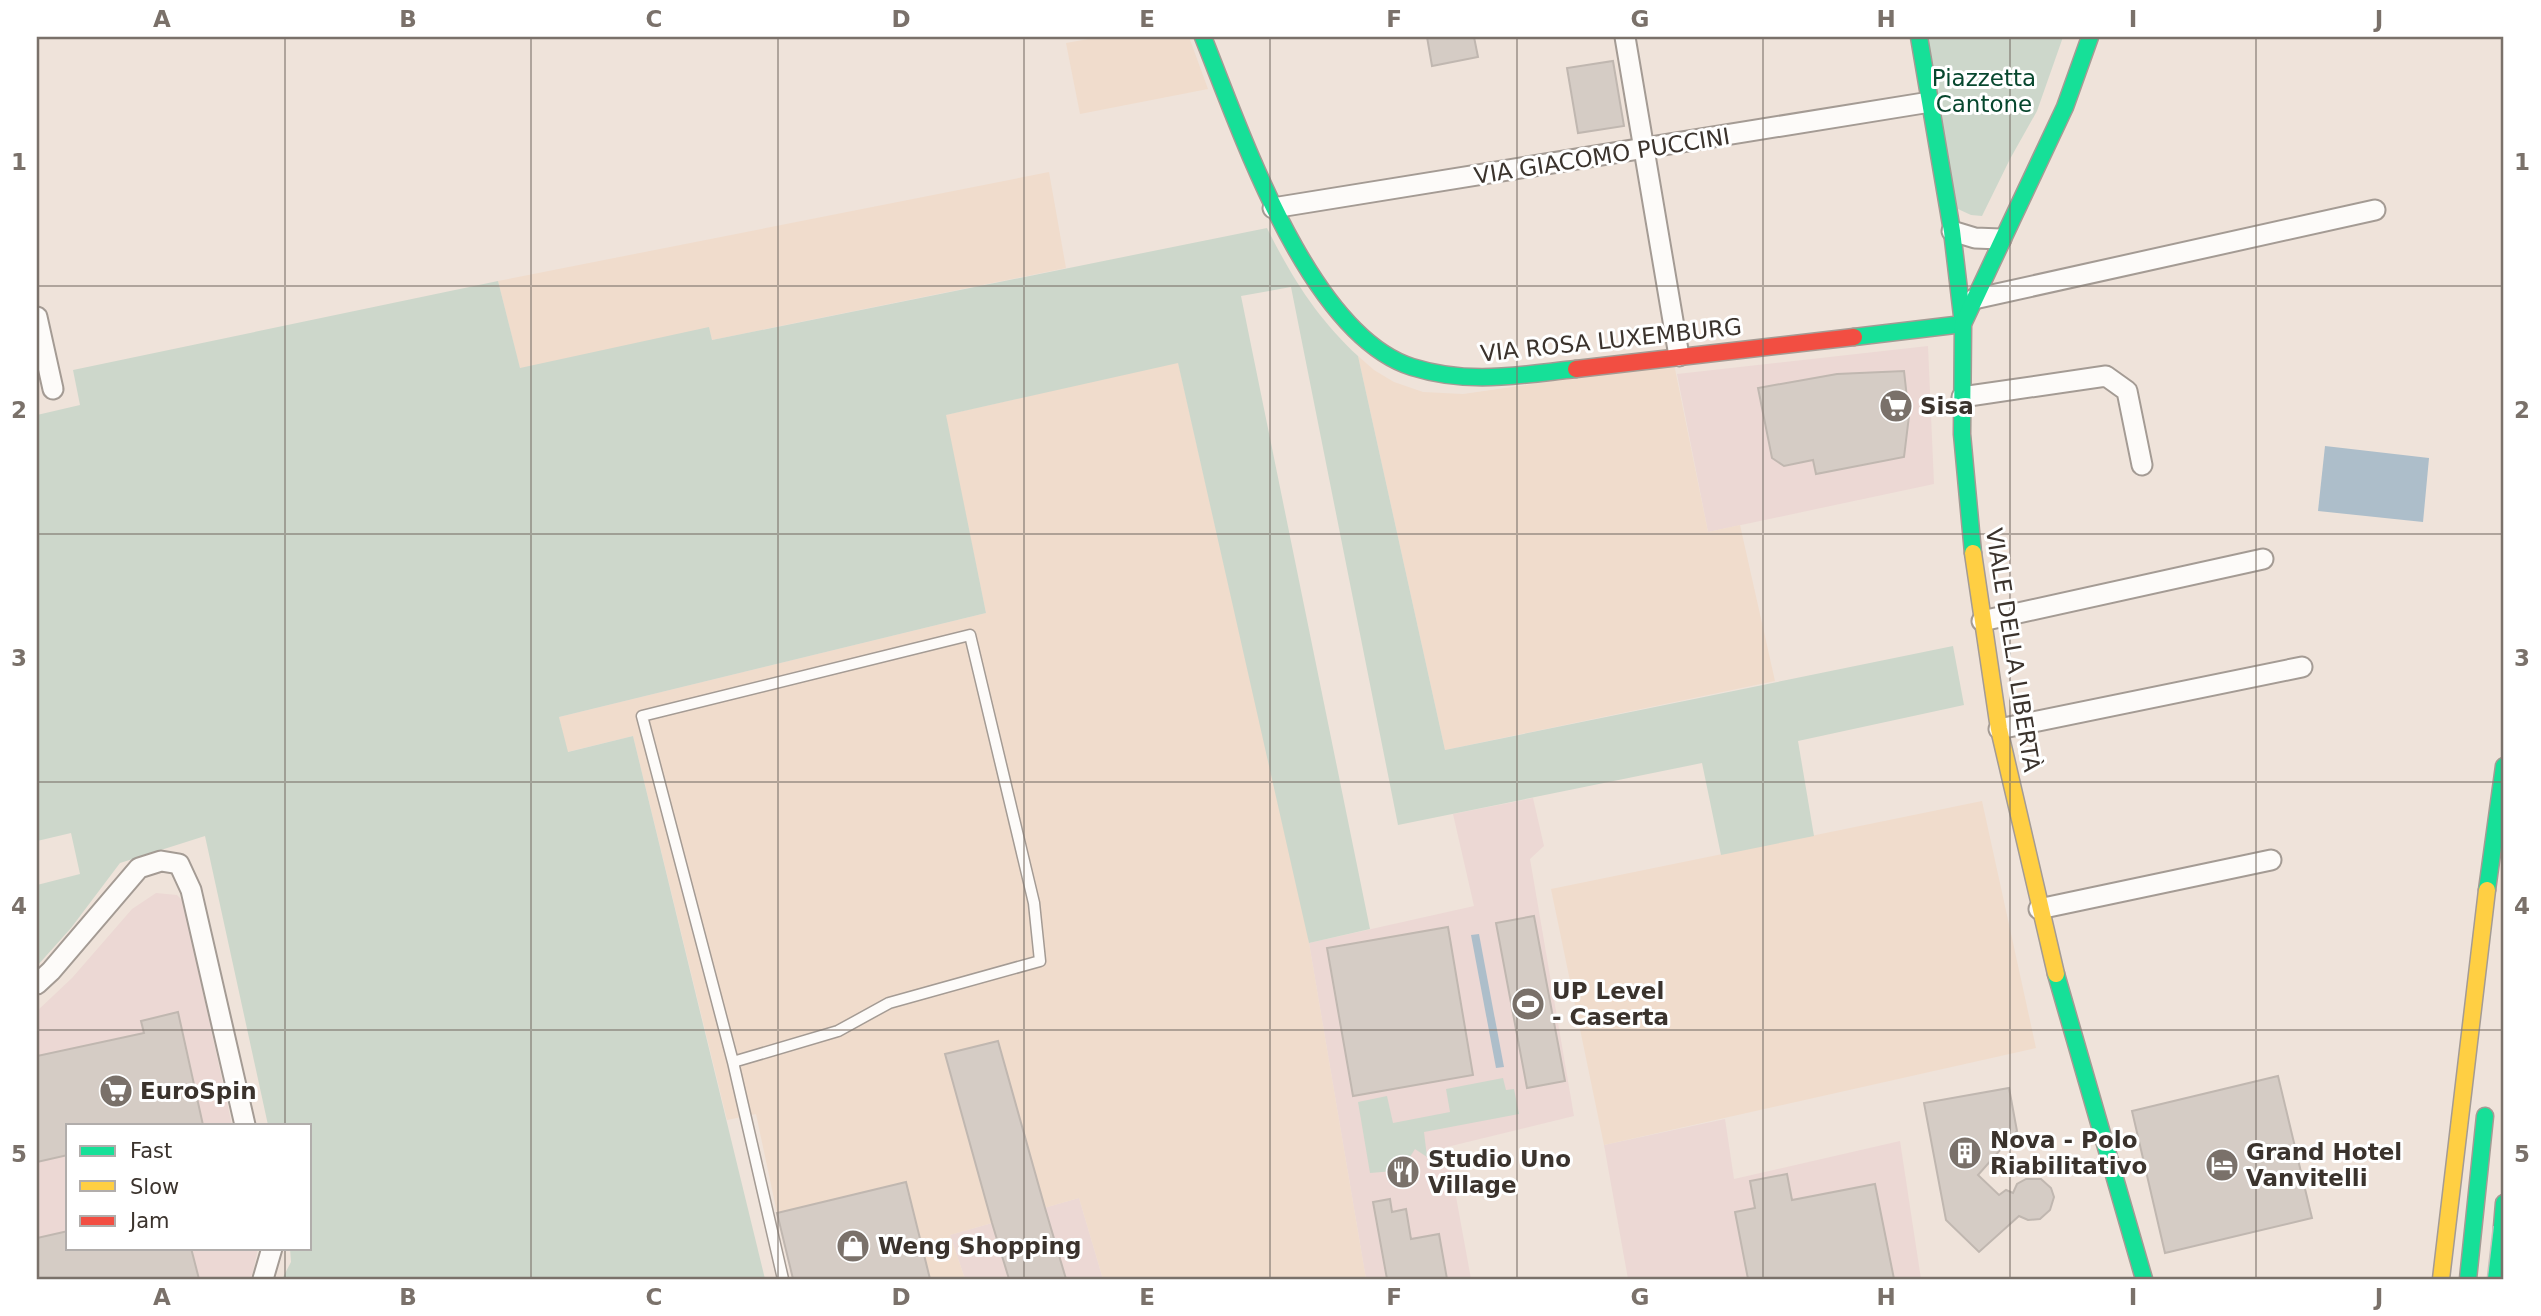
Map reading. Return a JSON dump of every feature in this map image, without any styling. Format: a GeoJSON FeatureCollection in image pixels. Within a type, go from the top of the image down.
{"type":"FeatureCollection","features":[{"type":"Feature","properties":{"kind":"main road","name":"VIA ROSA LUXEMBURG"},"geometry":{"type":"LineString","coordinates":[[1203,37],[1273,208],[1311,274],[1349,326],[1387,357],[1439,374],[1487,379],[1963,324]]}},
{"type":"Feature","properties":{"kind":"main road"},"geometry":{"type":"LineString","coordinates":[[1919,37],[1952,231],[1963,324]]}},
{"type":"Feature","properties":{"kind":"main road","name":"VIALE DELLA LIBERTÀ"},"geometry":{"type":"LineString","coordinates":[[2090,37],[2065,107],[1963,324],[1963,447],[1982,621],[1999,729],[2039,909],[2081,1066],[2144,1279]]}},
{"type":"Feature","properties":{"kind":"main road"},"geometry":{"type":"LineString","coordinates":[[2441,1279],[2504,766]]}},
{"type":"Feature","properties":{"kind":"main road"},"geometry":{"type":"LineString","coordinates":[[2468,1279],[2487,1097]]}},
{"type":"Feature","properties":{"kind":"main road"},"geometry":{"type":"LineString","coordinates":[[2496,1279],[2504,1203]]}},
{"type":"Feature","properties":{"kind":"main road"},"geometry":{"type":"LineString","coordinates":[[2502,1227],[2504,1249]]}},
{"type":"Feature","properties":{"kind":"main road"},"geometry":{"type":"LineString","coordinates":[[2479,1279],[2504,1273]]}},
{"type":"Feature","properties":{"kind":"street"},"geometry":{"type":"LineString","coordinates":[[1625,37],[1679,356]]}},
{"type":"Feature","properties":{"kind":"street","name":"VIA GIACOMO PUCCINI"},"geometry":{"type":"LineString","coordinates":[[1273,208],[1930,102]]}},
{"type":"Feature","properties":{"kind":"street"},"geometry":{"type":"LineString","coordinates":[[1974,299],[2375,210]]}},
{"type":"Feature","properties":{"kind":"street"},"geometry":{"type":"LineString","coordinates":[[1952,231],[1975,238],[2001,239]]}},
{"type":"Feature","properties":{"kind":"street"},"geometry":{"type":"LineString","coordinates":[[37,317],[52,389]]}},
{"type":"Feature","properties":{"kind":"street"},"geometry":{"type":"LineString","coordinates":[[1962,397],[2106,376],[2127,391],[2143,465]]}},
{"type":"Feature","properties":{"kind":"street"},"geometry":{"type":"LineString","coordinates":[[1982,621],[2263,559]]}},
{"type":"Feature","properties":{"kind":"street"},"geometry":{"type":"LineString","coordinates":[[1999,729],[2302,667]]}},
{"type":"Feature","properties":{"kind":"street"},"geometry":{"type":"LineString","coordinates":[[2039,909],[2271,860]]}},
{"type":"Feature","properties":{"kind":"street"},"geometry":{"type":"LineString","coordinates":[[37,985],[139,868],[161,861],[179,864],[191,890],[245,1124]]}},
{"type":"Feature","properties":{"kind":"street"},"geometry":{"type":"LineString","coordinates":[[263,1279],[271,1250]]}},
{"type":"Feature","properties":{"kind":"lane"},"geometry":{"type":"LineString","coordinates":[[733,1062],[838,1031],[889,1003],[1040,961],[1034,903],[970,635],[642,716],[733,1062],[783,1279]]}},
{"type":"Feature","properties":{"kind":"shaded area"},"geometry":{"type":"Polygon","coordinates":[[[1100,37],[1189,37],[1208,89],[1080,114],[1066,43],[1100,37]]]}},
{"type":"Feature","properties":{"kind":"shaded area"},"geometry":{"type":"Polygon","coordinates":[[[1049,172],[1066,268],[712,340],[709,328],[520,369],[498,281],[1049,172]]]}},
{"type":"Feature","properties":{"kind":"shaded area"},"geometry":{"type":"Polygon","coordinates":[[[1928,346],[1934,484],[1708,532],[1677,374],[1928,346]]]}},
{"type":"Feature","properties":{"kind":"shaded area"},"geometry":{"type":"Polygon","coordinates":[[[1358,356],[1394,382],[1423,392],[1463,394],[1674,364],[1708,532],[1740,525],[1775,681],[1445,750],[1358,356]]]}},
{"type":"Feature","properties":{"kind":"shaded area"},"geometry":{"type":"Polygon","coordinates":[[[1178,362],[1307,931],[1366,1279],[1103,1279],[1079,1198],[950,1235],[965,1279],[930,1279],[906,1182],[777,1213],[756,1114],[727,1120],[633,736],[567,752],[559,717],[986,613],[945,415],[1178,362]]]}},
{"type":"Feature","properties":{"kind":"shaded area"},"geometry":{"type":"Polygon","coordinates":[[[1533,798],[1544,846],[1530,859],[1574,1116],[1447,1147],[1471,1279],[1366,1279],[1309,943],[1474,906],[1453,814],[1533,798]]]}},
{"type":"Feature","properties":{"kind":"shaded area"},"geometry":{"type":"Polygon","coordinates":[[[1982,801],[2036,1048],[1604,1145],[1551,889],[1982,801]]]}},
{"type":"Feature","properties":{"kind":"shaded area"},"geometry":{"type":"Polygon","coordinates":[[[156,893],[177,895],[183,901],[232,1124],[66,1124],[66,1250],[258,1250],[250,1279],[37,1279],[37,1011],[72,978],[132,909],[156,893]]]}},
{"type":"Feature","properties":{"kind":"shaded area"},"geometry":{"type":"Polygon","coordinates":[[[1725,1119],[1734,1179],[1900,1141],[1921,1279],[1628,1279],[1604,1145],[1725,1119]]]}},
{"type":"Feature","properties":{"kind":"shaded area"},"geometry":{"type":"Polygon","coordinates":[[[1079,1198],[1103,1279],[965,1279],[950,1235],[1079,1198]]]}},
{"type":"Feature","properties":{"kind":"green space","name":"Piazzetta Cantone"},"geometry":{"type":"Polygon","coordinates":[[[1919,37],[2063,37],[2037,111],[1982,216],[1971,215],[1947,204],[1919,37]]]}},
{"type":"Feature","properties":{"kind":"green space"},"geometry":{"type":"Polygon","coordinates":[[[1267,228],[1307,296],[1330,327],[1358,356],[1445,750],[1953,646],[1964,705],[1798,741],[1814,836],[1721,855],[1702,763],[1398,825],[1291,287],[1241,296],[1370,929],[1309,943],[1178,363],[946,415],[986,613],[559,717],[568,752],[633,736],[765,1279],[282,1279],[291,1262],[290,1250],[312,1250],[312,1124],[268,1124],[205,836],[120,863],[71,928],[37,966],[37,885],[80,874],[71,833],[37,841],[37,415],[80,405],[73,370],[498,281],[520,368],[709,327],[712,340],[1267,228]]]}},
{"type":"Feature","properties":{"kind":"green space"},"geometry":{"type":"Polygon","coordinates":[[[1503,1078],[1506,1090],[1514,1089],[1519,1114],[1424,1132],[1427,1157],[1415,1149],[1405,1165],[1405,1177],[1394,1171],[1370,1173],[1358,1102],[1387,1096],[1393,1123],[1450,1112],[1446,1089],[1503,1078]]]}},
{"type":"Feature","properties":{"kind":"water"},"geometry":{"type":"Polygon","coordinates":[[[2325,446],[2429,458],[2423,522],[2318,511],[2325,446]]]}},
{"type":"Feature","properties":{"kind":"water"},"geometry":{"type":"Polygon","coordinates":[[[1479,934],[1504,1067],[1496,1068],[1471,935],[1479,934]]]}},
{"type":"Feature","properties":{"kind":"building"},"geometry":{"type":"Polygon","coordinates":[[[1427,37],[1474,37],[1478,57],[1432,66],[1427,37]]]}},
{"type":"Feature","properties":{"kind":"building"},"geometry":{"type":"Polygon","coordinates":[[[1613,61],[1624,126],[1578,133],[1567,68],[1613,61]]]}},
{"type":"Feature","properties":{"kind":"building"},"geometry":{"type":"Polygon","coordinates":[[[1904,371],[1909,416],[1904,457],[1816,474],[1813,460],[1784,466],[1772,458],[1758,388],[1837,374],[1904,371]]]}},
{"type":"Feature","properties":{"kind":"building"},"geometry":{"type":"Polygon","coordinates":[[[1534,916],[1565,1081],[1527,1088],[1496,923],[1534,916]]]}},
{"type":"Feature","properties":{"kind":"building"},"geometry":{"type":"Polygon","coordinates":[[[1448,927],[1473,1075],[1353,1096],[1327,948],[1448,927]]]}},
{"type":"Feature","properties":{"kind":"building","name":"EuroSpin"},"geometry":{"type":"Polygon","coordinates":[[[178,1012],[203,1124],[66,1124],[66,1155],[37,1162],[37,1056],[144,1033],[141,1021],[178,1012]]]}},
{"type":"Feature","properties":{"kind":"building"},"geometry":{"type":"Polygon","coordinates":[[[998,1041],[1066,1279],[1009,1279],[992,1223],[945,1054],[998,1041]]]}},
{"type":"Feature","properties":{"kind":"building","name":"Grand Hotel Vanvitelli"},"geometry":{"type":"Polygon","coordinates":[[[2278,1076],[2312,1218],[2165,1253],[2132,1111],[2278,1076]]]}},
{"type":"Feature","properties":{"kind":"building","name":"Nova - Polo Riabilitativo"},"geometry":{"type":"Polygon","coordinates":[[[2009,1088],[2017,1131],[1978,1175],[1999,1195],[2006,1190],[2013,1193],[2017,1184],[2026,1179],[2041,1179],[2051,1188],[2054,1197],[2050,1210],[2040,1219],[2028,1220],[2019,1216],[1979,1252],[1946,1220],[1924,1103],[2009,1088]]]}},
{"type":"Feature","properties":{"kind":"building"},"geometry":{"type":"Polygon","coordinates":[[[1787,1174],[1792,1200],[1875,1184],[1894,1279],[1748,1279],[1735,1212],[1755,1208],[1750,1181],[1787,1174]]]}},
{"type":"Feature","properties":{"kind":"building","name":"Weng Shopping"},"geometry":{"type":"Polygon","coordinates":[[[906,1182],[930,1279],[793,1279],[777,1213],[906,1182]]]}},
{"type":"Feature","properties":{"kind":"building"},"geometry":{"type":"Polygon","coordinates":[[[1390,1199],[1392,1212],[1406,1209],[1411,1239],[1439,1234],[1447,1279],[1387,1279],[1373,1202],[1390,1199]]]}},
{"type":"Feature","properties":{"kind":"building"},"geometry":{"type":"Polygon","coordinates":[[[66,1231],[66,1250],[192,1250],[199,1279],[37,1279],[37,1238],[66,1231]]]}},
{"type":"Feature","properties":{"kind":"traffic: fast"},"geometry":{"type":"LineString","coordinates":[[1203,37],[1258,174],[1283,225],[1310,273],[1341,315],[1375,347],[1412,367],[1454,376],[1514,376],[1576,369]]}},
{"type":"Feature","properties":{"kind":"traffic: fast"},"geometry":{"type":"LineString","coordinates":[[1854,337],[1963,324],[1952,231],[1919,37]]}},
{"type":"Feature","properties":{"kind":"traffic: fast"},"geometry":{"type":"LineString","coordinates":[[1973,553],[1962,434],[1963,324],[2065,107],[2090,37]]}},
{"type":"Feature","properties":{"kind":"traffic: fast"},"geometry":{"type":"LineString","coordinates":[[2487,890],[2504,766]]}},
{"type":"Feature","properties":{"kind":"traffic: fast"},"geometry":{"type":"LineString","coordinates":[[2056,974],[2144,1279]]}},
{"type":"Feature","properties":{"kind":"traffic: fast"},"geometry":{"type":"LineString","coordinates":[[2468,1279],[2485,1116]]}},
{"type":"Feature","properties":{"kind":"traffic: fast"},"geometry":{"type":"LineString","coordinates":[[2504,1203],[2504,1249]]}},
{"type":"Feature","properties":{"kind":"traffic: fast"},"geometry":{"type":"LineString","coordinates":[[2496,1279],[2502,1227]]}},
{"type":"Feature","properties":{"kind":"traffic: slow"},"geometry":{"type":"LineString","coordinates":[[1973,553],[1999,729],[2056,974]]}},
{"type":"Feature","properties":{"kind":"traffic: slow"},"geometry":{"type":"LineString","coordinates":[[2441,1279],[2487,890]]}},
{"type":"Feature","properties":{"kind":"traffic: jam"},"geometry":{"type":"LineString","coordinates":[[1576,369],[1854,337]]}},
{"type":"Feature","properties":{"kind":"place","name":"Sisa"},"geometry":{"type":"Point","coordinates":[1896,406]}},
{"type":"Feature","properties":{"kind":"place","name":"UP Level - Caserta"},"geometry":{"type":"Point","coordinates":[1528,1004]}},
{"type":"Feature","properties":{"kind":"place","name":"EuroSpin"},"geometry":{"type":"Point","coordinates":[116,1091]}},
{"type":"Feature","properties":{"kind":"place","name":"Nova - Polo Riabilitativo"},"geometry":{"type":"Point","coordinates":[1965,1153]}},
{"type":"Feature","properties":{"kind":"place","name":"Grand Hotel Vanvitelli"},"geometry":{"type":"Point","coordinates":[2222,1165]}},
{"type":"Feature","properties":{"kind":"place","name":"Studio Uno Village"},"geometry":{"type":"Point","coordinates":[1403,1172]}},
{"type":"Feature","properties":{"kind":"place","name":"Weng Shopping"},"geometry":{"type":"Point","coordinates":[853,1246]}}]}
